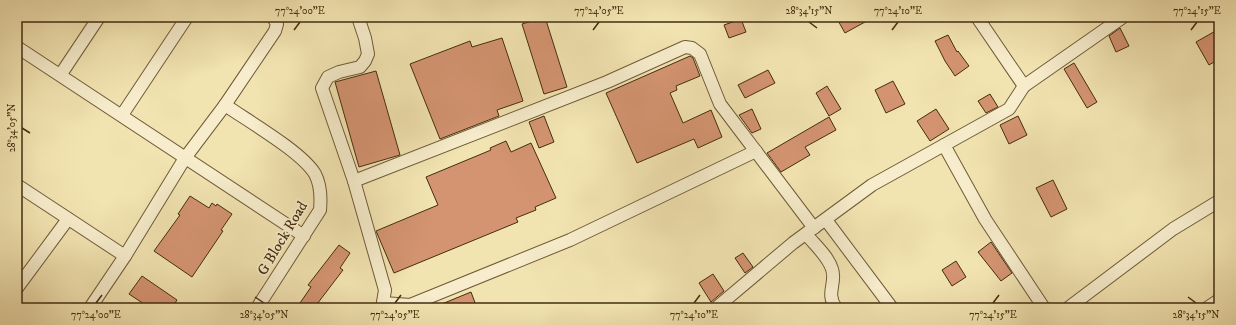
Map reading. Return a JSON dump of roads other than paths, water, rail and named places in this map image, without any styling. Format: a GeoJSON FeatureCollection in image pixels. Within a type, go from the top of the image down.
{"type":"FeatureCollection","features":[{"type":"Feature","properties":{"kind":"street"},"geometry":{"type":"LineString","coordinates":[[61,74],[99,17]]}},
{"type":"Feature","properties":{"kind":"street"},"geometry":{"type":"LineString","coordinates":[[122,115],[187,17]]}},
{"type":"Feature","properties":{"kind":"street"},"geometry":{"type":"LineString","coordinates":[[90,308],[125,256],[185,158],[225,106],[274,31],[277,24],[273,17]]}},
{"type":"Feature","properties":{"kind":"street"},"geometry":{"type":"LineString","coordinates":[[358,17],[365,38],[368,54],[366,61],[360,67],[339,72],[328,77],[322,88],[354,181],[385,290],[383,306],[410,305],[548,249],[756,151]]}},
{"type":"Feature","properties":{"kind":"street"},"geometry":{"type":"LineString","coordinates":[[977,17],[1024,86]]}},
{"type":"Feature","properties":{"kind":"street"},"geometry":{"type":"LineString","coordinates":[[716,308],[810,231],[872,185],[1009,109],[1024,86],[1123,17]]}},
{"type":"Feature","properties":{"kind":"street"},"geometry":{"type":"LineString","coordinates":[[17,47],[61,74],[304,236]]}},
{"type":"Feature","properties":{"kind":"street"},"geometry":{"type":"LineString","coordinates":[[354,181],[607,82],[686,47],[692,48],[700,54],[720,104],[756,151],[830,263],[833,270],[830,294],[836,308]]}},
{"type":"Feature","properties":{"kind":"street","name":"G Block Road"},"geometry":{"type":"LineString","coordinates":[[225,106],[295,154],[315,175],[321,200],[320,210],[257,308]]}},
{"type":"Feature","properties":{"kind":"street"},"geometry":{"type":"LineString","coordinates":[[944,145],[985,219],[1044,308]]}},
{"type":"Feature","properties":{"kind":"street"},"geometry":{"type":"LineString","coordinates":[[17,185],[125,256]]}},
{"type":"Feature","properties":{"kind":"street"},"geometry":{"type":"LineString","coordinates":[[1068,308],[1173,228],[1219,201]]}},
{"type":"Feature","properties":{"kind":"street"},"geometry":{"type":"LineString","coordinates":[[17,288],[68,219]]}},
{"type":"Feature","properties":{"kind":"street"},"geometry":{"type":"LineString","coordinates":[[826,220],[892,308]]}}]}
